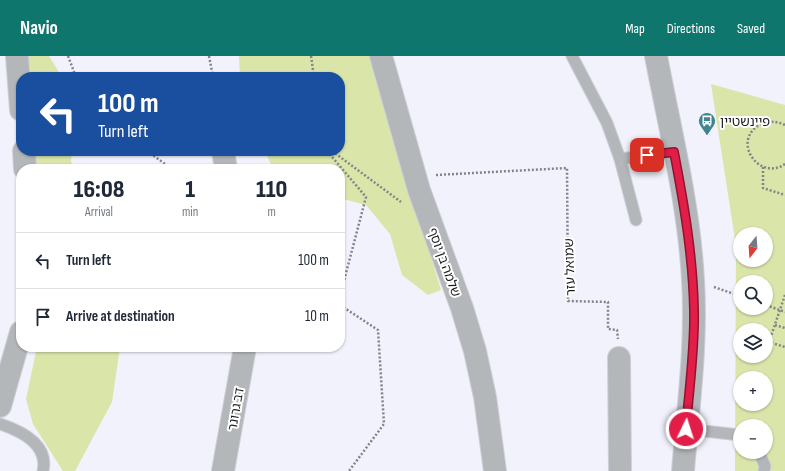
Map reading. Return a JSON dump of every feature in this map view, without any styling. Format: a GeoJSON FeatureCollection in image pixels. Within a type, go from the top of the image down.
{"type":"FeatureCollection","features":[{"type":"Feature","properties":{"kind":"street"},"geometry":{"type":"LineString","coordinates":[[17,56],[18,72]]}},
{"type":"Feature","properties":{"kind":"street","name":"שלמה בן יוסף"},"geometry":{"type":"LineString","coordinates":[[381,56],[415,177],[462,308],[475,351],[484,397],[495,471]]}},
{"type":"Feature","properties":{"kind":"street"},"geometry":{"type":"LineString","coordinates":[[656,56],[688,233],[693,280],[692,357],[683,471]]}},
{"type":"Feature","properties":{"kind":"street"},"geometry":{"type":"LineString","coordinates":[[0,406],[16,350]]}},
{"type":"Feature","properties":{"kind":"street","name":"דב גרונר"},"geometry":{"type":"LineString","coordinates":[[223,471],[244,352]]}},
{"type":"Feature","properties":{"kind":"street"},"geometry":{"type":"LineString","coordinates":[[619,358],[620,471]]}},
{"type":"Feature","properties":{"kind":"lane"},"geometry":{"type":"LineString","coordinates":[[572,56],[607,123],[620,159],[636,220]]}},
{"type":"Feature","properties":{"kind":"lane"},"geometry":{"type":"LineString","coordinates":[[620,159],[674,152]]}},
{"type":"Feature","properties":{"kind":"lane"},"geometry":{"type":"LineString","coordinates":[[0,424],[18,430],[31,439],[40,450],[45,465],[44,471]]}},
{"type":"Feature","properties":{"kind":"lane"},"geometry":{"type":"LineString","coordinates":[[686,429],[733,434]]}},
{"type":"Feature","properties":{"kind":"lane"},"geometry":{"type":"LineString","coordinates":[[762,459],[765,466],[764,471]]}},
{"type":"Feature","properties":{"kind":"path"},"geometry":{"type":"LineString","coordinates":[[68,56],[74,72]]}},
{"type":"Feature","properties":{"kind":"path"},"geometry":{"type":"LineString","coordinates":[[209,56],[212,72]]}},
{"type":"Feature","properties":{"kind":"path"},"geometry":{"type":"LineString","coordinates":[[312,56],[314,72]]}},
{"type":"Feature","properties":{"kind":"path"},"geometry":{"type":"LineString","coordinates":[[785,125],[768,121],[752,131],[748,137],[749,153],[762,167],[774,169],[785,164]]}},
{"type":"Feature","properties":{"kind":"path"},"geometry":{"type":"LineString","coordinates":[[154,156],[165,164]]}},
{"type":"Feature","properties":{"kind":"path"},"geometry":{"type":"LineString","coordinates":[[331,156],[338,164]]}},
{"type":"Feature","properties":{"kind":"path"},"geometry":{"type":"LineString","coordinates":[[339,156],[431,225]]}},
{"type":"Feature","properties":{"kind":"path"},"geometry":{"type":"LineString","coordinates":[[762,167],[763,188],[785,195]]}},
{"type":"Feature","properties":{"kind":"path","name":"שמואל עזר"},"geometry":{"type":"LineString","coordinates":[[415,177],[567,168],[568,301],[608,302],[608,329],[617,330],[619,358]]}},
{"type":"Feature","properties":{"kind":"path"},"geometry":{"type":"LineString","coordinates":[[345,172],[366,197],[345,277]]}},
{"type":"Feature","properties":{"kind":"path"},"geometry":{"type":"LineString","coordinates":[[693,280],[733,294]]}},
{"type":"Feature","properties":{"kind":"path"},"geometry":{"type":"LineString","coordinates":[[785,295],[769,342],[785,347]]}},
{"type":"Feature","properties":{"kind":"path"},"geometry":{"type":"LineString","coordinates":[[345,308],[378,330],[384,424],[349,471]]}},
{"type":"Feature","properties":{"kind":"path"},"geometry":{"type":"LineString","coordinates":[[773,308],[785,312]]}},
{"type":"Feature","properties":{"kind":"path"},"geometry":{"type":"LineString","coordinates":[[775,325],[785,328]]}},
{"type":"Feature","properties":{"kind":"green space"},"geometry":{"type":"Polygon","coordinates":[[[28,56],[49,56],[59,72],[29,72],[28,56]]]}},
{"type":"Feature","properties":{"kind":"green space"},"geometry":{"type":"Polygon","coordinates":[[[239,56],[369,56],[441,290],[428,295],[402,275],[390,234],[366,205],[345,199],[345,164],[271,164],[267,156],[345,156],[345,72],[240,72],[239,56]]]}},
{"type":"Feature","properties":{"kind":"green space"},"geometry":{"type":"Polygon","coordinates":[[[711,84],[785,105],[785,471],[735,471],[735,459],[773,459],[773,419],[735,419],[735,411],[773,411],[773,371],[735,371],[735,363],[773,363],[773,323],[736,323],[736,315],[773,315],[773,275],[736,275],[736,267],[773,267],[773,227],[733,227],[711,84]]]}},
{"type":"Feature","properties":{"kind":"green space"},"geometry":{"type":"Polygon","coordinates":[[[35,156],[71,156],[72,164],[36,164],[35,156]]]}},
{"type":"Feature","properties":{"kind":"green space"},"geometry":{"type":"Polygon","coordinates":[[[36,352],[119,352],[112,402],[75,471],[63,471],[33,424],[26,399],[36,352]]]}},
{"type":"Feature","properties":{"kind":"place","name":"פיינשטיין"},"geometry":{"type":"Point","coordinates":[707,136]}},
{"type":"Feature","properties":{"kind":"route"},"geometry":{"type":"LineString","coordinates":[[647,155],[674,152],[688,233],[693,280],[694,311],[686,429]]}}]}
